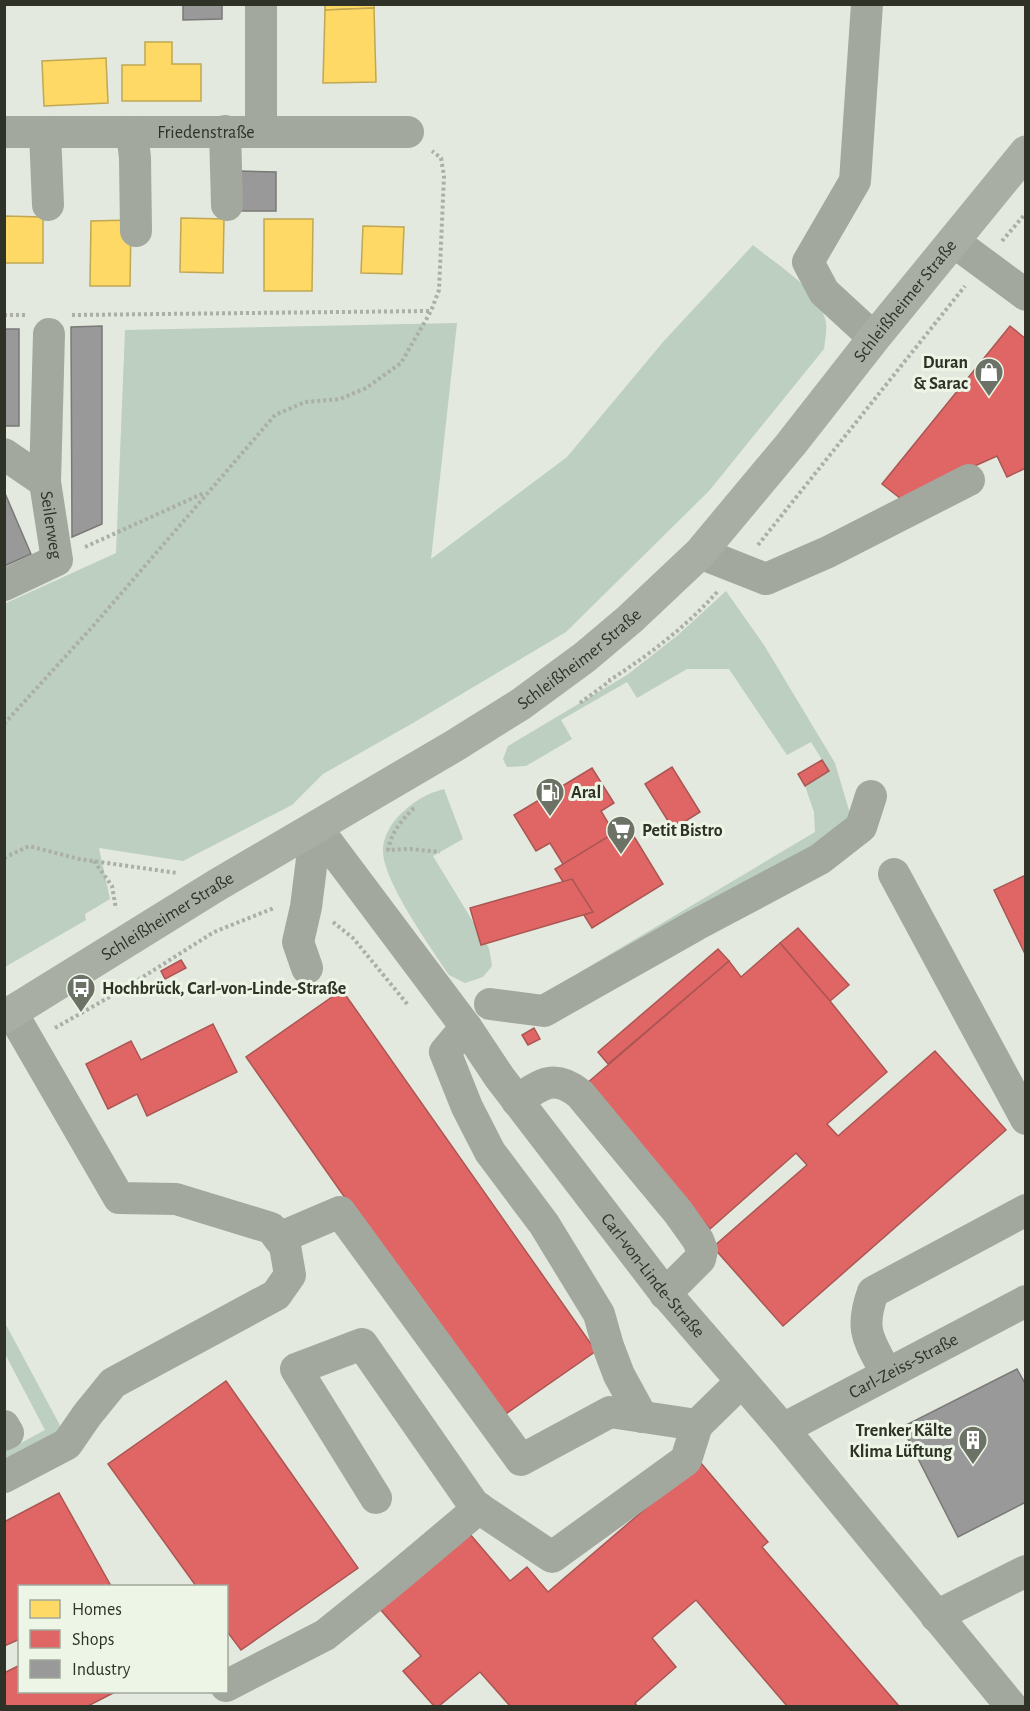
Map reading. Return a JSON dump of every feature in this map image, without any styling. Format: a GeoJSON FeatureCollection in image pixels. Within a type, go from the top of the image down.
{"type":"FeatureCollection","features":[{"type":"Feature","properties":{"kind":"main road","name":"Schleißheimer Straße"},"geometry":{"type":"LineString","coordinates":[[8,1015],[195,899],[521,704],[585,657],[630,619],[700,553],[791,444],[1026,152]]}},
{"type":"Feature","properties":{"kind":"street"},"geometry":{"type":"LineString","coordinates":[[261,4],[261,131]]}},
{"type":"Feature","properties":{"kind":"street"},"geometry":{"type":"LineString","coordinates":[[867,4],[855,181],[808,262],[824,292],[874,338]]}},
{"type":"Feature","properties":{"kind":"street"},"geometry":{"type":"LineString","coordinates":[[225,131],[227,205]]}},
{"type":"Feature","properties":{"kind":"street","name":"Friedenstraße"},"geometry":{"type":"LineString","coordinates":[[4,132],[408,132]]}},
{"type":"Feature","properties":{"kind":"street"},"geometry":{"type":"LineString","coordinates":[[45,132],[48,205]]}},
{"type":"Feature","properties":{"kind":"street"},"geometry":{"type":"LineString","coordinates":[[132,132],[135,158],[136,231]]}},
{"type":"Feature","properties":{"kind":"street"},"geometry":{"type":"LineString","coordinates":[[953,241],[1026,295]]}},
{"type":"Feature","properties":{"kind":"street"},"geometry":{"type":"LineString","coordinates":[[45,321],[45,482]]}},
{"type":"Feature","properties":{"kind":"street","name":"Seilerweg"},"geometry":{"type":"LineString","coordinates":[[4,454],[45,482],[57,560],[4,585]]}},
{"type":"Feature","properties":{"kind":"street"},"geometry":{"type":"LineString","coordinates":[[700,553],[766,579],[828,552],[969,480]]}},
{"type":"Feature","properties":{"kind":"street"},"geometry":{"type":"LineString","coordinates":[[490,1004],[544,1011],[696,925],[820,859],[861,827],[871,796]]}},
{"type":"Feature","properties":{"kind":"street"},"geometry":{"type":"LineString","coordinates":[[307,968],[298,942],[306,907],[316,827]]}},
{"type":"Feature","properties":{"kind":"street","name":"Carl-von-Linde-Straße"},"geometry":{"type":"LineString","coordinates":[[316,827],[466,1027],[517,1101],[665,1294],[783,1429],[1011,1707]]}},
{"type":"Feature","properties":{"kind":"street"},"geometry":{"type":"LineString","coordinates":[[894,874],[1026,1119]]}},
{"type":"Feature","properties":{"kind":"street"},"geometry":{"type":"LineString","coordinates":[[4,1477],[67,1444],[113,1383],[276,1295],[290,1275],[285,1246],[272,1228],[176,1199],[119,1198],[29,1044],[8,1015]]}},
{"type":"Feature","properties":{"kind":"street"},"geometry":{"type":"LineString","coordinates":[[466,1027],[445,1052],[460,1091],[490,1152],[544,1224],[599,1314],[608,1346],[620,1375],[642,1416]]}},
{"type":"Feature","properties":{"kind":"street"},"geometry":{"type":"LineString","coordinates":[[517,1101],[550,1082],[568,1084],[579,1094],[678,1212],[698,1240],[702,1250],[700,1259],[665,1294]]}},
{"type":"Feature","properties":{"kind":"street"},"geometry":{"type":"LineString","coordinates":[[887,1374],[867,1336],[866,1313],[873,1292],[1026,1210]]}},
{"type":"Feature","properties":{"kind":"street"},"geometry":{"type":"LineString","coordinates":[[279,1238],[340,1212],[521,1460],[610,1413],[698,1425]]}},
{"type":"Feature","properties":{"kind":"street","name":"Carl-Zeiss-Straße"},"geometry":{"type":"LineString","coordinates":[[783,1429],[1026,1301]]}},
{"type":"Feature","properties":{"kind":"street"},"geometry":{"type":"LineString","coordinates":[[376,1498],[296,1369],[362,1344],[468,1496],[479,1508],[552,1557],[686,1460],[698,1425],[741,1382]]}},
{"type":"Feature","properties":{"kind":"street"},"geometry":{"type":"LineString","coordinates":[[4,1426],[8,1433],[4,1435]]}},
{"type":"Feature","properties":{"kind":"street"},"geometry":{"type":"LineString","coordinates":[[228,1685],[325,1635],[479,1508]]}},
{"type":"Feature","properties":{"kind":"street"},"geometry":{"type":"LineString","coordinates":[[936,1616],[1026,1571]]}},
{"type":"Feature","properties":{"kind":"path"},"geometry":{"type":"LineString","coordinates":[[4,724],[94,625],[275,415],[305,402],[340,399],[348,396],[366,388],[401,363],[431,311],[439,290],[444,176],[441,158],[408,132]]}},
{"type":"Feature","properties":{"kind":"path"},"geometry":{"type":"LineString","coordinates":[[4,315],[45,321],[431,311]]}},
{"type":"Feature","properties":{"kind":"path"},"geometry":{"type":"LineString","coordinates":[[57,560],[207,492]]}},
{"type":"Feature","properties":{"kind":"path"},"geometry":{"type":"LineString","coordinates":[[4,858],[29,846],[79,859],[177,872],[214,932]]}},
{"type":"Feature","properties":{"kind":"path"},"geometry":{"type":"LineString","coordinates":[[388,850],[410,849],[440,852]]}},
{"type":"Feature","properties":{"kind":"path"},"geometry":{"type":"LineString","coordinates":[[93,860],[112,886],[116,909]]}},
{"type":"Feature","properties":{"kind":"path"},"geometry":{"type":"LineString","coordinates":[[29,1044],[127,987],[214,932],[286,904],[322,912],[353,938],[410,1008]]}},
{"type":"Feature","properties":{"kind":"green space"},"geometry":{"type":"Polygon","coordinates":[[[753,245],[796,279],[815,299],[826,322],[824,349],[709,491],[566,632],[323,774],[292,805],[183,861],[99,848],[110,899],[85,914],[86,920],[5,967],[4,604],[116,553],[125,330],[457,323],[431,559],[567,457],[663,342],[753,245]]]}},
{"type":"Feature","properties":{"kind":"green space"},"geometry":{"type":"Polygon","coordinates":[[[726,591],[764,645],[835,763],[851,817],[821,848],[584,979],[580,972],[815,832],[814,812],[805,786],[829,771],[811,742],[787,755],[729,669],[687,669],[637,698],[627,682],[561,720],[572,739],[526,766],[507,767],[503,759],[508,746],[627,675],[678,635],[726,591]]]}},
{"type":"Feature","properties":{"kind":"green space"},"geometry":{"type":"Polygon","coordinates":[[[444,789],[463,839],[433,856],[489,948],[492,966],[483,977],[465,983],[449,975],[420,932],[391,879],[383,850],[387,834],[400,815],[422,797],[444,789]]]}},
{"type":"Feature","properties":{"kind":"green space"},"geometry":{"type":"Polygon","coordinates":[[[5,1323],[63,1431],[5,1462],[4,1452],[45,1430],[5,1354],[5,1323]]]}},
{"type":"Feature","properties":{"kind":"building: Homes"},"geometry":{"type":"Polygon","coordinates":[[[325,4],[374,4],[374,8],[325,10],[325,4]]]}},
{"type":"Feature","properties":{"kind":"building: Homes"},"geometry":{"type":"Polygon","coordinates":[[[374,8],[376,82],[323,83],[325,10],[374,8]]]}},
{"type":"Feature","properties":{"kind":"building: Homes"},"geometry":{"type":"Polygon","coordinates":[[[145,42],[172,42],[172,64],[201,64],[201,101],[122,101],[122,65],[145,65],[145,42]]]}},
{"type":"Feature","properties":{"kind":"building: Homes"},"geometry":{"type":"Polygon","coordinates":[[[106,58],[108,103],[44,106],[42,61],[106,58]]]}},
{"type":"Feature","properties":{"kind":"building: Homes"},"geometry":{"type":"Polygon","coordinates":[[[4,216],[43,217],[43,263],[4,263],[4,216]]]}},
{"type":"Feature","properties":{"kind":"building: Homes"},"geometry":{"type":"Polygon","coordinates":[[[181,218],[224,219],[223,273],[180,272],[181,218]]]}},
{"type":"Feature","properties":{"kind":"building: Homes"},"geometry":{"type":"Polygon","coordinates":[[[264,219],[313,219],[312,291],[264,291],[264,219]]]}},
{"type":"Feature","properties":{"kind":"building: Homes"},"geometry":{"type":"Polygon","coordinates":[[[131,220],[130,286],[90,286],[91,221],[131,220]]]}},
{"type":"Feature","properties":{"kind":"building: Homes"},"geometry":{"type":"Polygon","coordinates":[[[363,226],[404,227],[402,274],[361,273],[363,226]]]}},
{"type":"Feature","properties":{"kind":"building: Shops","name":"Duran & Sarac"},"geometry":{"type":"Polygon","coordinates":[[[1010,326],[1026,339],[1026,468],[1007,477],[997,456],[901,499],[882,484],[1010,326]]]}},
{"type":"Feature","properties":{"kind":"building: Shops"},"geometry":{"type":"Polygon","coordinates":[[[822,760],[829,771],[805,786],[798,774],[822,760]]]}},
{"type":"Feature","properties":{"kind":"building: Shops"},"geometry":{"type":"Polygon","coordinates":[[[672,767],[700,812],[673,829],[645,784],[672,767]]]}},
{"type":"Feature","properties":{"kind":"building: Shops"},"geometry":{"type":"Polygon","coordinates":[[[592,768],[614,803],[601,811],[617,838],[566,869],[550,843],[536,851],[514,815],[592,768]]]}},
{"type":"Feature","properties":{"kind":"building: Shops"},"geometry":{"type":"Polygon","coordinates":[[[627,825],[663,884],[592,928],[555,869],[627,825]]]}},
{"type":"Feature","properties":{"kind":"building: Shops"},"geometry":{"type":"Polygon","coordinates":[[[1026,875],[1026,956],[994,890],[1026,875]]]}},
{"type":"Feature","properties":{"kind":"building: Shops"},"geometry":{"type":"Polygon","coordinates":[[[572,879],[593,912],[481,945],[470,908],[572,879]]]}},
{"type":"Feature","properties":{"kind":"building: Shops"},"geometry":{"type":"Polygon","coordinates":[[[798,928],[849,985],[830,1001],[780,943],[798,928]]]}},
{"type":"Feature","properties":{"kind":"building: Shops"},"geometry":{"type":"Polygon","coordinates":[[[780,943],[887,1072],[827,1124],[838,1136],[935,1051],[1006,1130],[783,1326],[713,1247],[807,1165],[796,1153],[710,1229],[586,1084],[729,961],[741,977],[780,943]]]}},
{"type":"Feature","properties":{"kind":"building: Shops"},"geometry":{"type":"Polygon","coordinates":[[[718,949],[729,961],[608,1064],[598,1052],[718,949]]]}},
{"type":"Feature","properties":{"kind":"building: Shops"},"geometry":{"type":"Polygon","coordinates":[[[181,960],[186,968],[165,979],[161,971],[181,960]]]}},
{"type":"Feature","properties":{"kind":"building: Shops"},"geometry":{"type":"Polygon","coordinates":[[[342,990],[596,1351],[500,1418],[246,1057],[342,990]]]}},
{"type":"Feature","properties":{"kind":"building: Shops"},"geometry":{"type":"Polygon","coordinates":[[[213,1024],[237,1072],[147,1116],[137,1094],[108,1109],[86,1064],[131,1041],[141,1060],[213,1024]]]}},
{"type":"Feature","properties":{"kind":"building: Shops"},"geometry":{"type":"Polygon","coordinates":[[[534,1028],[540,1039],[528,1045],[522,1035],[534,1028]]]}},
{"type":"Feature","properties":{"kind":"building: Shops"},"geometry":{"type":"Polygon","coordinates":[[[226,1381],[358,1568],[241,1650],[228,1633],[228,1585],[195,1585],[108,1464],[226,1381]]]}},
{"type":"Feature","properties":{"kind":"building: Shops"},"geometry":{"type":"Polygon","coordinates":[[[700,1462],[768,1542],[762,1547],[899,1706],[787,1706],[696,1600],[652,1638],[676,1667],[635,1703],[637,1706],[510,1706],[480,1672],[439,1706],[434,1706],[403,1671],[421,1656],[380,1609],[469,1533],[510,1581],[527,1567],[548,1592],[700,1462]]]}},
{"type":"Feature","properties":{"kind":"building: Shops"},"geometry":{"type":"Polygon","coordinates":[[[59,1493],[110,1585],[18,1585],[18,1640],[4,1646],[4,1522],[59,1493]]]}},
{"type":"Feature","properties":{"kind":"building: Shops"},"geometry":{"type":"Polygon","coordinates":[[[18,1666],[18,1693],[113,1693],[88,1706],[4,1706],[4,1673],[18,1666]]]}},
{"type":"Feature","properties":{"kind":"building: Industry"},"geometry":{"type":"Polygon","coordinates":[[[183,4],[222,4],[222,19],[183,20],[183,4]]]}},
{"type":"Feature","properties":{"kind":"building: Industry"},"geometry":{"type":"Polygon","coordinates":[[[238,171],[276,172],[276,211],[238,211],[238,171]]]}},
{"type":"Feature","properties":{"kind":"building: Industry"},"geometry":{"type":"Polygon","coordinates":[[[102,326],[102,524],[72,537],[71,327],[102,326]]]}},
{"type":"Feature","properties":{"kind":"building: Industry"},"geometry":{"type":"Polygon","coordinates":[[[4,329],[19,329],[19,426],[4,426],[4,329]]]}},
{"type":"Feature","properties":{"kind":"building: Industry"},"geometry":{"type":"Polygon","coordinates":[[[4,491],[31,554],[4,566],[4,491]]]}},
{"type":"Feature","properties":{"kind":"building: Industry","name":"Trenker Kälte Klima Lüftung"},"geometry":{"type":"Polygon","coordinates":[[[1017,1369],[1026,1385],[1026,1502],[958,1537],[902,1427],[1017,1369]]]}},
{"type":"Feature","properties":{"kind":"place","name":"Duran & Sarac"},"geometry":{"type":"Point","coordinates":[989,398]}},
{"type":"Feature","properties":{"kind":"place","name":"Aral"},"geometry":{"type":"Point","coordinates":[550,818]}},
{"type":"Feature","properties":{"kind":"place","name":"Petit Bistro"},"geometry":{"type":"Point","coordinates":[621,856]}},
{"type":"Feature","properties":{"kind":"place","name":"Hochbrück, Carl-von-Linde-Straße"},"geometry":{"type":"Point","coordinates":[81,1014]}},
{"type":"Feature","properties":{"kind":"place","name":"Trenker Kälte Klima Lüftung"},"geometry":{"type":"Point","coordinates":[973,1466]}}]}
